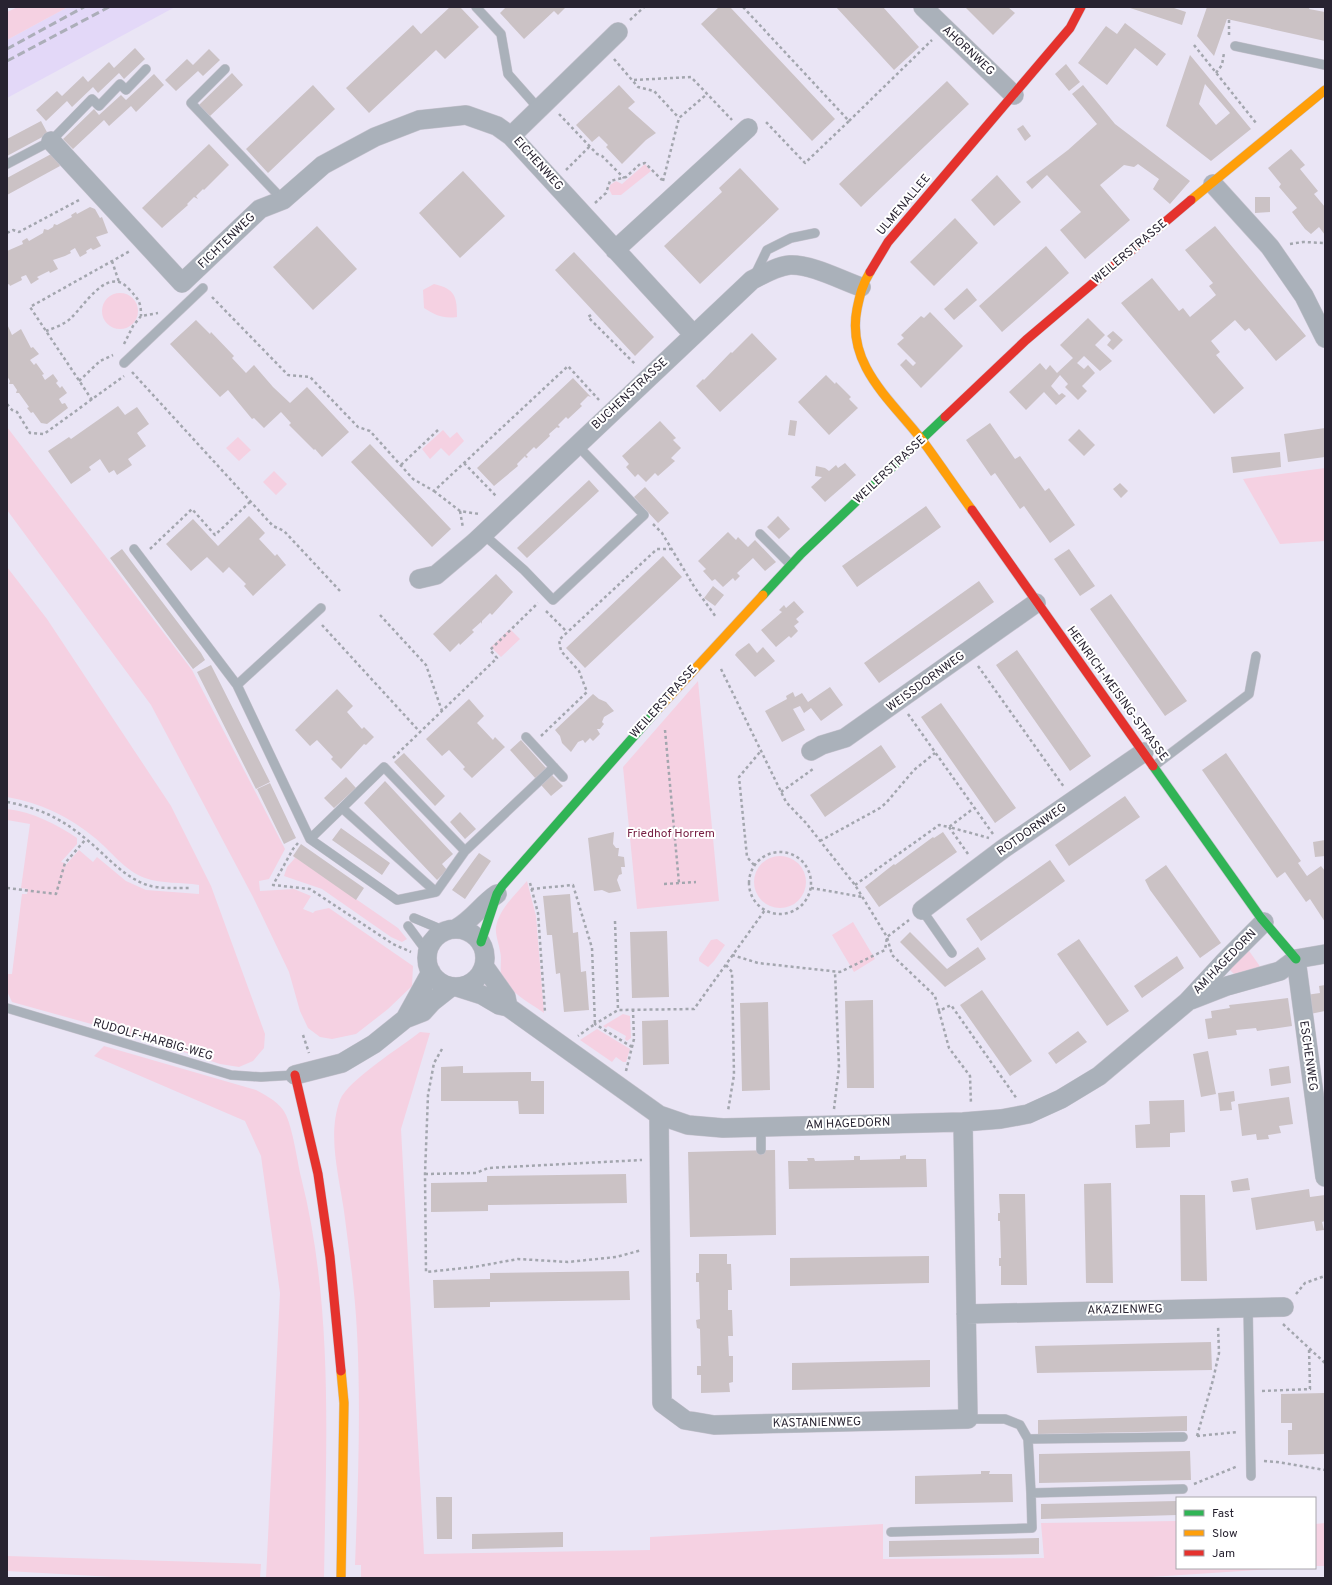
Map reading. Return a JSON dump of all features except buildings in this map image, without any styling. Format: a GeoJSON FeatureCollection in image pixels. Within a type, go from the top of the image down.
{"type":"FeatureCollection","features":[{"type":"Feature","properties":{"kind":"street","name":"AHORNWEG"},"geometry":{"type":"LineString","coordinates":[[923,7],[944,29],[1014,95]]}},
{"type":"Feature","properties":{"kind":"street","name":"ULMENALLEE"},"geometry":{"type":"LineString","coordinates":[[922,440],[876,385],[860,357],[854,324],[861,287],[888,242],[1070,28],[1081,7]]}},
{"type":"Feature","properties":{"kind":"street","name":"EICHENWEG"},"geometry":{"type":"LineString","coordinates":[[618,32],[511,136],[693,334]]}},
{"type":"Feature","properties":{"kind":"street","name":"WEILERSTRASSE"},"geometry":{"type":"LineString","coordinates":[[451,930],[468,922],[485,901],[497,894],[663,703],[727,632],[791,565],[1026,340],[1132,249],[1325,90]]}},
{"type":"Feature","properties":{"kind":"street","name":"FICHTENWEG"},"geometry":{"type":"LineString","coordinates":[[51,141],[182,283],[260,209],[283,200],[323,165],[375,137],[419,120],[466,115],[497,126],[511,136]]}},
{"type":"Feature","properties":{"kind":"street"},"geometry":{"type":"LineString","coordinates":[[615,250],[746,130]]}},
{"type":"Feature","properties":{"kind":"street"},"geometry":{"type":"LineString","coordinates":[[1216,181],[1270,247],[1304,296],[1325,338]]}},
{"type":"Feature","properties":{"kind":"street","name":"BUCHENSTRASSE"},"geometry":{"type":"LineString","coordinates":[[418,580],[436,575],[506,514],[576,444],[752,280],[771,270],[790,265],[810,269],[861,287]]}},
{"type":"Feature","properties":{"kind":"street","name":"HEINRICH-MEISING-STRASSE"},"geometry":{"type":"LineString","coordinates":[[922,440],[1036,603],[1149,759],[1264,922],[1296,960]]}},
{"type":"Feature","properties":{"kind":"street","name":"WEISSDORNWEG"},"geometry":{"type":"LineString","coordinates":[[811,751],[822,745],[845,738],[899,702],[1036,603]]}},
{"type":"Feature","properties":{"kind":"street","name":"ROTDORNWEG"},"geometry":{"type":"LineString","coordinates":[[922,910],[978,869],[1000,845],[1073,801],[1149,759]]}},
{"type":"Feature","properties":{"kind":"street","name":"WEILERSTRASSE"},"geometry":{"type":"LineString","coordinates":[[481,942],[497,894]]}},
{"type":"Feature","properties":{"kind":"street","name":"AM HAGEDORN"},"geometry":{"type":"LineString","coordinates":[[454,987],[482,995],[499,1006],[508,1007],[659,1115],[688,1125],[726,1128],[1001,1119],[1028,1114],[1061,1099],[1099,1076],[1187,1002],[1264,922]]}},
{"type":"Feature","properties":{"kind":"street"},"geometry":{"type":"LineString","coordinates":[[342,1578],[344,1403],[338,1327],[318,1174],[295,1075],[342,1063],[374,1044],[405,1019],[423,1012],[432,1002],[454,987],[474,981],[484,966],[485,954],[481,942],[475,935],[467,930],[451,930],[434,939],[428,960],[405,1019]]}},
{"type":"Feature","properties":{"kind":"street","name":"AM HAGEDORN"},"geometry":{"type":"LineString","coordinates":[[1187,1002],[1227,986],[1280,971],[1296,960],[1325,954]]}},
{"type":"Feature","properties":{"kind":"street"},"geometry":{"type":"LineString","coordinates":[[428,960],[443,984],[454,987]]}},
{"type":"Feature","properties":{"kind":"street","name":"ESCHENWEG"},"geometry":{"type":"LineString","coordinates":[[1296,960],[1325,1177]]}},
{"type":"Feature","properties":{"kind":"street"},"geometry":{"type":"LineString","coordinates":[[484,966],[506,997],[508,1007]]}},
{"type":"Feature","properties":{"kind":"street","name":"KASTANIENWEG"},"geometry":{"type":"LineString","coordinates":[[659,1115],[662,1402],[685,1420],[714,1425],[968,1419]]}},
{"type":"Feature","properties":{"kind":"street"},"geometry":{"type":"LineString","coordinates":[[968,1121],[966,1314],[968,1419]]}},
{"type":"Feature","properties":{"kind":"street","name":"AKAZIENWEG"},"geometry":{"type":"LineString","coordinates":[[966,1314],[1217,1308],[1284,1308]]}},
{"type":"Feature","properties":{"kind":"lane"},"geometry":{"type":"LineString","coordinates":[[476,7],[501,34],[508,74],[543,105]]}},
{"type":"Feature","properties":{"kind":"lane"},"geometry":{"type":"LineString","coordinates":[[1235,46],[1325,65]]}},
{"type":"Feature","properties":{"kind":"lane"},"geometry":{"type":"LineString","coordinates":[[7,164],[51,141],[92,99],[99,106],[120,84],[126,90],[146,69]]}},
{"type":"Feature","properties":{"kind":"lane"},"geometry":{"type":"LineString","coordinates":[[225,69],[191,103],[283,200]]}},
{"type":"Feature","properties":{"kind":"lane"},"geometry":{"type":"LineString","coordinates":[[752,280],[767,250],[791,238],[815,233]]}},
{"type":"Feature","properties":{"kind":"lane"},"geometry":{"type":"LineString","coordinates":[[124,363],[203,288]]}},
{"type":"Feature","properties":{"kind":"lane"},"geometry":{"type":"LineString","coordinates":[[483,534],[524,570],[553,600],[644,515],[576,444]]}},
{"type":"Feature","properties":{"kind":"lane"},"geometry":{"type":"LineString","coordinates":[[760,534],[791,565]]}},
{"type":"Feature","properties":{"kind":"lane"},"geometry":{"type":"LineString","coordinates":[[134,550],[237,685],[309,836],[397,900],[436,892],[465,851],[554,767]]}},
{"type":"Feature","properties":{"kind":"lane"},"geometry":{"type":"LineString","coordinates":[[237,685],[321,608]]}},
{"type":"Feature","properties":{"kind":"lane"},"geometry":{"type":"LineString","coordinates":[[1149,759],[1249,694],[1256,656]]}},
{"type":"Feature","properties":{"kind":"lane"},"geometry":{"type":"LineString","coordinates":[[529,741],[563,777]]}},
{"type":"Feature","properties":{"kind":"lane"},"geometry":{"type":"LineString","coordinates":[[309,836],[342,808],[384,767],[465,851]]}},
{"type":"Feature","properties":{"kind":"lane"},"geometry":{"type":"LineString","coordinates":[[342,808],[436,892]]}},
{"type":"Feature","properties":{"kind":"lane"},"geometry":{"type":"LineString","coordinates":[[922,910],[952,953]]}},
{"type":"Feature","properties":{"kind":"lane"},"geometry":{"type":"LineString","coordinates":[[428,960],[411,922],[451,930]]}},
{"type":"Feature","properties":{"kind":"lane","name":"RUDOLF-HARBIG-WEG"},"geometry":{"type":"LineString","coordinates":[[7,1008],[231,1075],[261,1077],[295,1075]]}},
{"type":"Feature","properties":{"kind":"lane"},"geometry":{"type":"LineString","coordinates":[[761,1127],[761,1150]]}},
{"type":"Feature","properties":{"kind":"lane"},"geometry":{"type":"LineString","coordinates":[[1251,1476],[1249,1391],[1256,1308]]}},
{"type":"Feature","properties":{"kind":"lane"},"geometry":{"type":"LineString","coordinates":[[891,1532],[1032,1528],[1028,1439],[1020,1425],[1005,1419],[968,1419]]}},
{"type":"Feature","properties":{"kind":"lane"},"geometry":{"type":"LineString","coordinates":[[1028,1439],[1183,1437]]}},
{"type":"Feature","properties":{"kind":"lane"},"geometry":{"type":"LineString","coordinates":[[1031,1493],[1183,1489]]}},
{"type":"Feature","properties":{"kind":"path"},"geometry":{"type":"LineString","coordinates":[[743,7],[849,121]]}},
{"type":"Feature","properties":{"kind":"path"},"geometry":{"type":"LineString","coordinates":[[634,80],[692,77],[707,94],[746,130],[761,117],[805,163],[944,29]]}},
{"type":"Feature","properties":{"kind":"path"},"geometry":{"type":"LineString","coordinates":[[1194,46],[1268,138]]}},
{"type":"Feature","properties":{"kind":"path"},"geometry":{"type":"LineString","coordinates":[[603,47],[634,80],[638,87],[654,91],[679,118]]}},
{"type":"Feature","properties":{"kind":"path"},"geometry":{"type":"LineString","coordinates":[[1216,73],[1222,65],[1223,59]]}},
{"type":"Feature","properties":{"kind":"path"},"geometry":{"type":"LineString","coordinates":[[663,180],[679,118],[707,94]]}},
{"type":"Feature","properties":{"kind":"path"},"geometry":{"type":"LineString","coordinates":[[543,105],[590,146],[597,154],[602,156],[624,178]]}},
{"type":"Feature","properties":{"kind":"path"},"geometry":{"type":"LineString","coordinates":[[553,182],[590,146]]}},
{"type":"Feature","properties":{"kind":"path"},"geometry":{"type":"LineString","coordinates":[[582,214],[606,193],[610,181],[624,178],[640,164],[645,163],[676,194]]}},
{"type":"Feature","properties":{"kind":"path"},"geometry":{"type":"LineString","coordinates":[[7,234],[13,230],[19,232],[88,195],[105,199]]}},
{"type":"Feature","properties":{"kind":"path"},"geometry":{"type":"LineString","coordinates":[[92,400],[30,307],[145,242]]}},
{"type":"Feature","properties":{"kind":"path"},"geometry":{"type":"LineString","coordinates":[[1270,247],[1303,242],[1325,243]]}},
{"type":"Feature","properties":{"kind":"path"},"geometry":{"type":"LineString","coordinates":[[112,261],[119,282]]}},
{"type":"Feature","properties":{"kind":"path"},"geometry":{"type":"LineString","coordinates":[[46,331],[70,320],[96,290],[107,283],[119,282],[127,287],[141,303],[141,316],[133,326],[123,346]]}},
{"type":"Feature","properties":{"kind":"path"},"geometry":{"type":"LineString","coordinates":[[203,288],[288,376],[310,377],[358,427],[370,431],[413,479],[448,500],[460,511],[506,514]]}},
{"type":"Feature","properties":{"kind":"path"},"geometry":{"type":"LineString","coordinates":[[141,316],[180,310]]}},
{"type":"Feature","properties":{"kind":"path"},"geometry":{"type":"LineString","coordinates":[[591,315],[588,317],[648,377]]}},
{"type":"Feature","properties":{"kind":"path"},"geometry":{"type":"LineString","coordinates":[[79,381],[100,361],[120,352]]}},
{"type":"Feature","properties":{"kind":"path"},"geometry":{"type":"LineString","coordinates":[[124,363],[273,526],[284,531],[340,591]]}},
{"type":"Feature","properties":{"kind":"path"},"geometry":{"type":"LineString","coordinates":[[434,492],[568,366],[611,412]]}},
{"type":"Feature","properties":{"kind":"path"},"geometry":{"type":"LineString","coordinates":[[7,404],[12,410],[17,412],[30,433],[44,434],[131,371]]}},
{"type":"Feature","properties":{"kind":"path"},"geometry":{"type":"LineString","coordinates":[[401,466],[438,430]]}},
{"type":"Feature","properties":{"kind":"path"},"geometry":{"type":"LineString","coordinates":[[464,463],[506,514]]}},
{"type":"Feature","properties":{"kind":"path"},"geometry":{"type":"LineString","coordinates":[[140,558],[192,510],[215,535],[251,501]]}},
{"type":"Feature","properties":{"kind":"path"},"geometry":{"type":"LineString","coordinates":[[644,515],[662,533],[695,588],[727,632]]}},
{"type":"Feature","properties":{"kind":"path"},"geometry":{"type":"LineString","coordinates":[[529,741],[587,692],[579,671],[561,651],[559,640],[657,549],[672,549]]}},
{"type":"Feature","properties":{"kind":"path"},"geometry":{"type":"LineString","coordinates":[[384,767],[497,658],[490,650],[539,604],[534,599]]}},
{"type":"Feature","properties":{"kind":"path"},"geometry":{"type":"LineString","coordinates":[[380,615],[426,666],[442,711]]}},
{"type":"Feature","properties":{"kind":"path"},"geometry":{"type":"LineString","coordinates":[[313,616],[420,732]]}},
{"type":"Feature","properties":{"kind":"path"},"geometry":{"type":"LineString","coordinates":[[709,652],[718,664],[760,752],[786,802],[856,885],[887,937],[892,955],[934,996],[949,1048],[970,1076],[968,1121]]}},
{"type":"Feature","properties":{"kind":"path"},"geometry":{"type":"LineString","coordinates":[[968,652],[1073,801]]}},
{"type":"Feature","properties":{"kind":"path"},"geometry":{"type":"LineString","coordinates":[[899,702],[1000,845]]}},
{"type":"Feature","properties":{"kind":"path"},"geometry":{"type":"LineString","coordinates":[[663,703],[679,883]]}},
{"type":"Feature","properties":{"kind":"path"},"geometry":{"type":"LineString","coordinates":[[781,792],[814,768],[811,751]]}},
{"type":"Feature","properties":{"kind":"path"},"geometry":{"type":"LineString","coordinates":[[754,865],[747,857],[739,777],[760,752]]}},
{"type":"Feature","properties":{"kind":"path"},"geometry":{"type":"LineString","coordinates":[[820,841],[880,808],[914,770],[935,753]]}},
{"type":"Feature","properties":{"kind":"path"},"geometry":{"type":"LineString","coordinates":[[7,802],[32,807],[59,818],[86,839],[124,873],[148,886],[190,888]]}},
{"type":"Feature","properties":{"kind":"path"},"geometry":{"type":"LineString","coordinates":[[949,827],[974,808]]}},
{"type":"Feature","properties":{"kind":"path"},"geometry":{"type":"LineString","coordinates":[[856,885],[939,825],[949,827],[1000,845]]}},
{"type":"Feature","properties":{"kind":"path"},"geometry":{"type":"LineString","coordinates":[[949,827],[978,869]]}},
{"type":"Feature","properties":{"kind":"path"},"geometry":{"type":"LineString","coordinates":[[309,836],[292,849],[273,885],[310,889],[393,944],[428,960]]}},
{"type":"Feature","properties":{"kind":"path"},"geometry":{"type":"LineString","coordinates":[[7,888],[56,894],[65,863],[86,839]]}},
{"type":"Feature","properties":{"kind":"path"},"geometry":{"type":"LineString","coordinates":[[778,851],[795,855],[807,865],[812,880],[811,888],[803,905],[796,910],[778,914],[765,910],[754,900],[750,892],[750,874],[754,865],[769,853],[778,851]]}},
{"type":"Feature","properties":{"kind":"path"},"geometry":{"type":"LineString","coordinates":[[519,867],[529,879],[538,913],[547,1035]]}},
{"type":"Feature","properties":{"kind":"path"},"geometry":{"type":"LineString","coordinates":[[664,884],[696,882]]}},
{"type":"Feature","properties":{"kind":"path"},"geometry":{"type":"LineString","coordinates":[[531,889],[573,885],[592,948],[595,1024]]}},
{"type":"Feature","properties":{"kind":"path"},"geometry":{"type":"LineString","coordinates":[[811,888],[863,897]]}},
{"type":"Feature","properties":{"kind":"path"},"geometry":{"type":"LineString","coordinates":[[562,1046],[618,1010],[694,1009],[765,910]]}},
{"type":"Feature","properties":{"kind":"path"},"geometry":{"type":"LineString","coordinates":[[732,956],[758,963],[840,972],[885,950],[887,937],[922,910]]}},
{"type":"Feature","properties":{"kind":"path"},"geometry":{"type":"LineString","coordinates":[[616,921],[618,1010]]}},
{"type":"Feature","properties":{"kind":"path"},"geometry":{"type":"LineString","coordinates":[[726,964],[732,972],[734,1075],[726,1128]]}},
{"type":"Feature","properties":{"kind":"path"},"geometry":{"type":"LineString","coordinates":[[832,1125],[839,1067],[835,972]]}},
{"type":"Feature","properties":{"kind":"path"},"geometry":{"type":"LineString","coordinates":[[939,1011],[951,1005],[1028,1114]]}},
{"type":"Feature","properties":{"kind":"path"},"geometry":{"type":"LineString","coordinates":[[621,1089],[634,1040],[633,1010]]}},
{"type":"Feature","properties":{"kind":"path"},"geometry":{"type":"LineString","coordinates":[[595,1024],[632,1047]]}},
{"type":"Feature","properties":{"kind":"path"},"geometry":{"type":"LineString","coordinates":[[442,1049],[434,1063],[428,1095],[425,1174],[426,1272],[474,1267],[518,1259],[568,1262],[616,1257],[660,1245]]}},
{"type":"Feature","properties":{"kind":"path"},"geometry":{"type":"LineString","coordinates":[[425,1174],[476,1173],[488,1168],[659,1159]]}},
{"type":"Feature","properties":{"kind":"path"},"geometry":{"type":"LineString","coordinates":[[1284,1308],[1305,1283],[1325,1276]]}},
{"type":"Feature","properties":{"kind":"path"},"geometry":{"type":"LineString","coordinates":[[1197,1436],[1214,1380],[1219,1353],[1217,1308]]}},
{"type":"Feature","properties":{"kind":"path"},"geometry":{"type":"LineString","coordinates":[[1256,1308],[1309,1348],[1325,1363]]}},
{"type":"Feature","properties":{"kind":"path"},"geometry":{"type":"LineString","coordinates":[[1249,1391],[1310,1389],[1309,1348]]}},
{"type":"Feature","properties":{"kind":"path"},"geometry":{"type":"LineString","coordinates":[[1183,1437],[1250,1431]]}},
{"type":"Feature","properties":{"kind":"path"},"geometry":{"type":"LineString","coordinates":[[1183,1489],[1250,1461],[1277,1462],[1325,1470]]}},
{"type":"Feature","properties":{"kind":"shaded area"},"geometry":{"type":"Polygon","coordinates":[[[68,7],[175,7],[7,98],[7,40],[68,7]]]}},
{"type":"Feature","properties":{"kind":"green space"},"geometry":{"type":"Polygon","coordinates":[[[18,7],[68,7],[7,40],[7,12],[18,7]]]}},
{"type":"Feature","properties":{"kind":"green space"},"geometry":{"type":"Polygon","coordinates":[[[645,164],[651,171],[621,195],[612,195],[609,189],[610,185],[616,181],[622,184],[645,164]]]}},
{"type":"Feature","properties":{"kind":"green space"},"geometry":{"type":"Polygon","coordinates":[[[434,284],[451,291],[455,299],[457,317],[439,316],[424,308],[423,290],[434,284]]]}},
{"type":"Feature","properties":{"kind":"green space"},"geometry":{"type":"Polygon","coordinates":[[[120,293],[133,298],[138,311],[133,324],[120,329],[107,324],[102,311],[107,298],[120,293]]]}},
{"type":"Feature","properties":{"kind":"green space"},"geometry":{"type":"Polygon","coordinates":[[[7,427],[192,670],[285,849],[269,879],[259,881],[260,891],[294,889],[311,896],[303,909],[313,913],[315,911],[329,908],[413,966],[412,986],[388,1009],[356,1034],[332,1039],[320,1037],[308,1028],[300,1011],[289,972],[253,897],[151,705],[7,510],[7,427]]]}},
{"type":"Feature","properties":{"kind":"green space"},"geometry":{"type":"Polygon","coordinates":[[[443,430],[450,438],[457,432],[464,441],[449,456],[441,448],[430,459],[422,449],[443,430]]]}},
{"type":"Feature","properties":{"kind":"green space"},"geometry":{"type":"Polygon","coordinates":[[[238,437],[251,450],[239,461],[226,448],[238,437]]]}},
{"type":"Feature","properties":{"kind":"green space"},"geometry":{"type":"Polygon","coordinates":[[[1325,468],[1325,541],[1280,544],[1243,479],[1325,468]]]}},
{"type":"Feature","properties":{"kind":"green space"},"geometry":{"type":"Polygon","coordinates":[[[274,471],[287,484],[276,495],[263,482],[274,471]]]}},
{"type":"Feature","properties":{"kind":"green space"},"geometry":{"type":"Polygon","coordinates":[[[7,567],[47,619],[171,806],[211,886],[265,1034],[264,1048],[253,1061],[239,1067],[220,1064],[138,1037],[12,1002],[7,991],[7,974],[12,974],[22,894],[27,894],[28,889],[21,888],[30,824],[7,820],[7,809],[44,819],[77,838],[77,844],[61,862],[65,863],[64,867],[79,850],[93,862],[97,857],[126,881],[146,890],[199,894],[199,885],[151,880],[138,875],[75,823],[42,807],[7,797],[7,567]]]}},
{"type":"Feature","properties":{"kind":"green space"},"geometry":{"type":"Polygon","coordinates":[[[510,629],[520,639],[501,657],[491,647],[510,629]]]}},
{"type":"Feature","properties":{"kind":"green space","name":"Friedhof Horrem"},"geometry":{"type":"Polygon","coordinates":[[[698,681],[719,901],[637,909],[623,767],[698,681]]]}},
{"type":"Feature","properties":{"kind":"green space"},"geometry":{"type":"Polygon","coordinates":[[[292,855],[398,928],[407,939],[402,942],[391,937],[322,889],[284,876],[287,867],[295,858],[292,855]]]}},
{"type":"Feature","properties":{"kind":"green space"},"geometry":{"type":"Polygon","coordinates":[[[775,856],[785,856],[794,860],[802,868],[806,877],[806,887],[802,896],[794,904],[785,908],[775,908],[766,904],[758,896],[754,887],[754,877],[758,868],[766,860],[775,856]]]}},
{"type":"Feature","properties":{"kind":"green space"},"geometry":{"type":"Polygon","coordinates":[[[527,881],[536,916],[544,1013],[513,991],[501,973],[501,954],[496,927],[498,920],[508,902],[527,881]]]}},
{"type":"Feature","properties":{"kind":"green space"},"geometry":{"type":"Polygon","coordinates":[[[853,922],[875,959],[854,972],[832,935],[853,922]]]}},
{"type":"Feature","properties":{"kind":"green space"},"geometry":{"type":"Polygon","coordinates":[[[717,939],[725,945],[708,967],[699,961],[699,958],[711,940],[717,939]]]}},
{"type":"Feature","properties":{"kind":"green space"},"geometry":{"type":"Polygon","coordinates":[[[1247,948],[1259,965],[1261,971],[1235,975],[1229,969],[1247,948]]]}},
{"type":"Feature","properties":{"kind":"green space"},"geometry":{"type":"Polygon","coordinates":[[[623,1014],[630,1016],[631,1038],[627,1041],[625,1039],[626,1036],[608,1026],[606,1028],[603,1026],[623,1014]]]}},
{"type":"Feature","properties":{"kind":"green space"},"geometry":{"type":"Polygon","coordinates":[[[597,1029],[630,1049],[626,1062],[623,1062],[616,1057],[612,1062],[580,1040],[597,1029]]]}},
{"type":"Feature","properties":{"kind":"green space"},"geometry":{"type":"Polygon","coordinates":[[[420,1032],[430,1033],[401,1129],[424,1554],[650,1550],[650,1537],[883,1524],[883,1559],[1044,1558],[1041,1523],[1176,1521],[1176,1569],[1272,1569],[1136,1578],[361,1578],[361,1565],[355,1565],[359,1419],[357,1332],[350,1256],[335,1156],[334,1127],[340,1100],[345,1092],[353,1083],[420,1032]]]}},
{"type":"Feature","properties":{"kind":"green space"},"geometry":{"type":"Polygon","coordinates":[[[104,1046],[256,1090],[277,1103],[286,1115],[293,1136],[312,1226],[319,1276],[326,1376],[324,1578],[266,1578],[280,1293],[261,1156],[245,1121],[94,1056],[104,1046]]]}},
{"type":"Feature","properties":{"kind":"green space"},"geometry":{"type":"Polygon","coordinates":[[[1325,1523],[1325,1566],[1316,1566],[1316,1524],[1325,1523]]]}},
{"type":"Feature","properties":{"kind":"green space"},"geometry":{"type":"Polygon","coordinates":[[[7,1556],[261,1564],[260,1578],[131,1578],[7,1571],[7,1556]]]}},
{"type":"Feature","properties":{"kind":"railway"},"geometry":{"type":"LineString","coordinates":[[7,49],[84,7]]}},
{"type":"Feature","properties":{"kind":"railway"},"geometry":{"type":"LineString","coordinates":[[7,61],[109,7]]}},
{"type":"Feature","properties":{"kind":"traffic: fast"},"geometry":{"type":"LineString","coordinates":[[763,595],[801,554],[945,417]]}},
{"type":"Feature","properties":{"kind":"traffic: fast"},"geometry":{"type":"LineString","coordinates":[[481,942],[497,894],[502,886],[658,709]]}},
{"type":"Feature","properties":{"kind":"traffic: fast"},"geometry":{"type":"LineString","coordinates":[[1153,766],[1261,918],[1296,959]]}},
{"type":"Feature","properties":{"kind":"traffic: slow"},"geometry":{"type":"LineString","coordinates":[[1191,200],[1325,90]]}},
{"type":"Feature","properties":{"kind":"traffic: slow"},"geometry":{"type":"LineString","coordinates":[[870,272],[860,295],[855,329],[858,347],[865,365],[885,396],[922,440],[972,510]]}},
{"type":"Feature","properties":{"kind":"traffic: slow"},"geometry":{"type":"LineString","coordinates":[[658,709],[763,595]]}},
{"type":"Feature","properties":{"kind":"traffic: slow"},"geometry":{"type":"LineString","coordinates":[[341,1371],[344,1403],[341,1578]]}},
{"type":"Feature","properties":{"kind":"traffic: jam"},"geometry":{"type":"LineString","coordinates":[[870,272],[888,242],[1070,28],[1081,7]]}},
{"type":"Feature","properties":{"kind":"traffic: jam"},"geometry":{"type":"LineString","coordinates":[[945,417],[1026,340],[1191,200]]}},
{"type":"Feature","properties":{"kind":"traffic: jam"},"geometry":{"type":"LineString","coordinates":[[972,510],[1153,766]]}},
{"type":"Feature","properties":{"kind":"traffic: jam"},"geometry":{"type":"LineString","coordinates":[[295,1075],[318,1174],[330,1257],[341,1371]]}}]}
